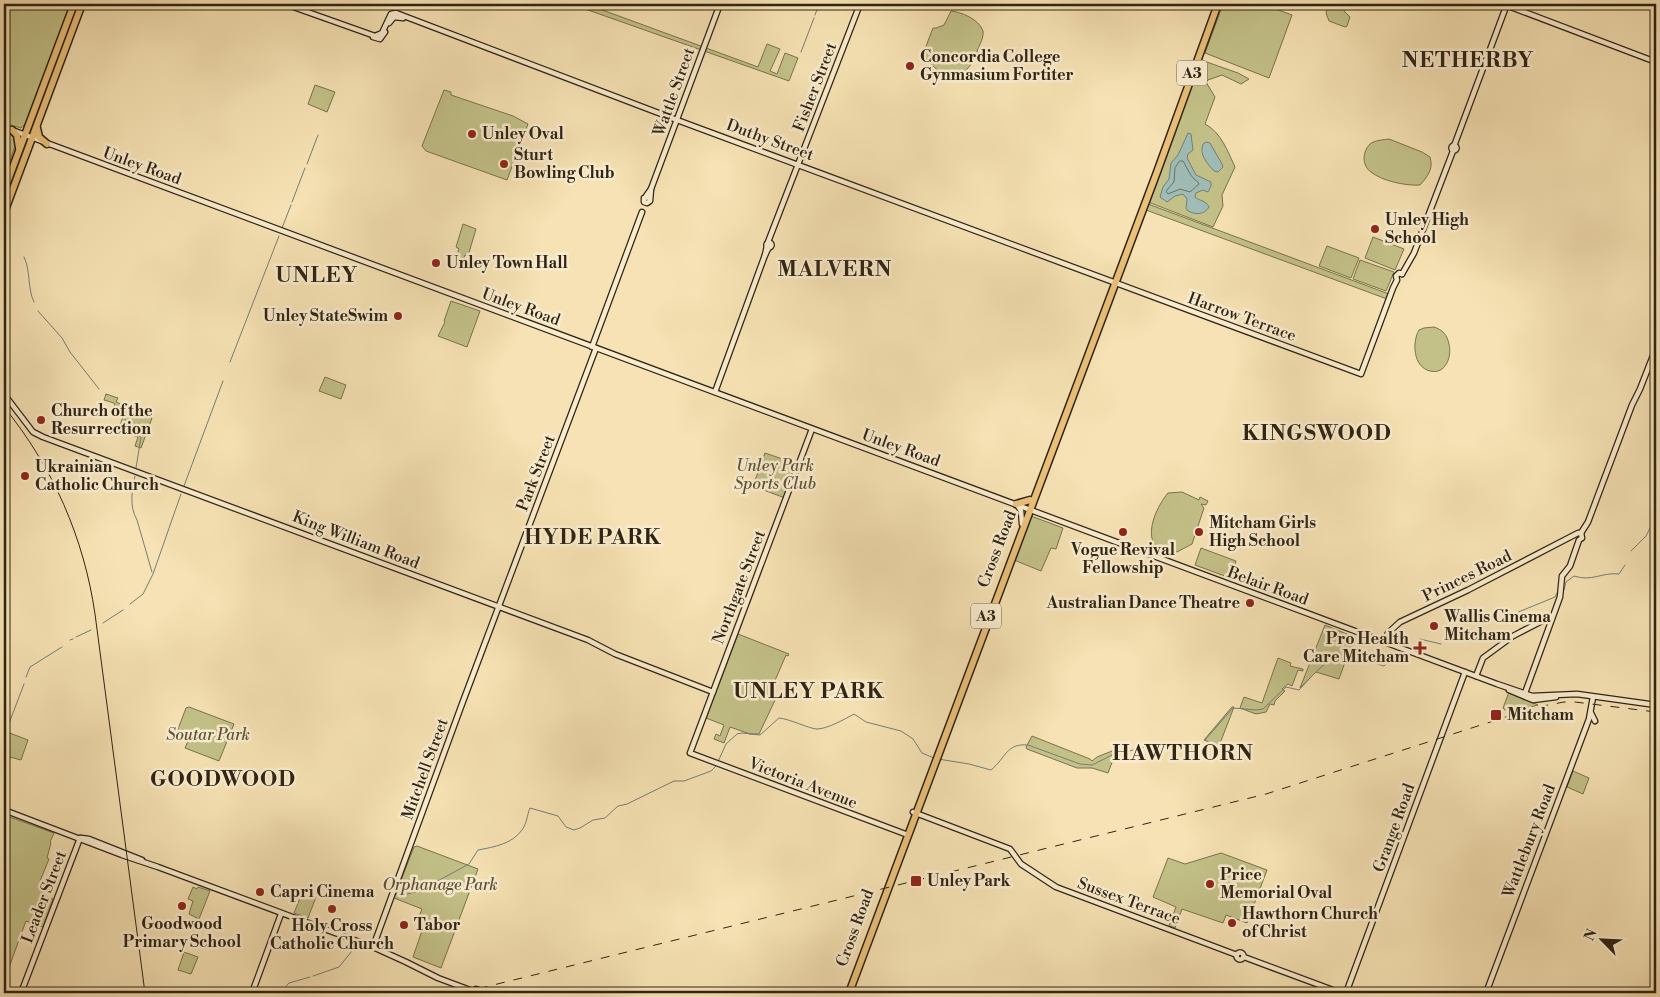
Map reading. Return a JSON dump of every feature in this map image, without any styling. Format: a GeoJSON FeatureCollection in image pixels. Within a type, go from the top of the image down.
{"type":"FeatureCollection","features":[{"type":"Feature","properties":{"kind":"highway"},"geometry":{"type":"LineString","coordinates":[[4,213],[27,151],[32,115],[74,4]]}},
{"type":"Feature","properties":{"kind":"highway"},"geometry":{"type":"LineString","coordinates":[[4,190],[19,150],[37,124],[82,4]]}},
{"type":"Feature","properties":{"kind":"highway","name":"Cross Road"},"geometry":{"type":"LineString","coordinates":[[935,758],[1218,4]]}},
{"type":"Feature","properties":{"kind":"highway"},"geometry":{"type":"LineString","coordinates":[[70,14],[74,13],[77,16]]}},
{"type":"Feature","properties":{"kind":"highway"},"geometry":{"type":"LineString","coordinates":[[55,54],[58,56],[63,53]]}},
{"type":"Feature","properties":{"kind":"highway"},"geometry":{"type":"LineString","coordinates":[[51,66],[56,62],[59,65]]}},
{"type":"Feature","properties":{"kind":"highway"},"geometry":{"type":"LineString","coordinates":[[32,115],[41,113]]}},
{"type":"Feature","properties":{"kind":"highway"},"geometry":{"type":"LineString","coordinates":[[37,124],[37,134],[47,144]]}},
{"type":"Feature","properties":{"kind":"highway"},"geometry":{"type":"LineString","coordinates":[[12,130],[17,135],[19,150]]}},
{"type":"Feature","properties":{"kind":"highway"},"geometry":{"type":"LineString","coordinates":[[7,183],[16,167],[21,167]]}},
{"type":"Feature","properties":{"kind":"highway"},"geometry":{"type":"LineString","coordinates":[[1017,505],[1033,498]]}},
{"type":"Feature","properties":{"kind":"highway","name":"Cross Road"},"geometry":{"type":"LineString","coordinates":[[849,993],[906,835],[1029,509]]}},
{"type":"Feature","properties":{"kind":"highway","name":"Cross Road"},"geometry":{"type":"LineString","coordinates":[[845,993],[867,942]]}},
{"type":"Feature","properties":{"kind":"street","name":"Duthy Street"},"geometry":{"type":"LineString","coordinates":[[284,4],[380,37],[384,36],[394,15],[416,22],[1113,281]]}},
{"type":"Feature","properties":{"kind":"street","name":"Wattle Street"},"geometry":{"type":"LineString","coordinates":[[594,348],[646,203],[643,199],[648,197],[720,4]]}},
{"type":"Feature","properties":{"kind":"street","name":"Fisher Street"},"geometry":{"type":"LineString","coordinates":[[715,392],[772,235],[860,4]]}},
{"type":"Feature","properties":{"kind":"street"},"geometry":{"type":"LineString","coordinates":[[1505,4],[1656,62]]}},
{"type":"Feature","properties":{"kind":"street","name":"Harrow Terrace"},"geometry":{"type":"LineString","coordinates":[[1113,281],[1361,374],[1393,288],[1397,280],[1403,279],[1402,274],[1411,259],[1454,148],[1505,4]]}},
{"type":"Feature","properties":{"kind":"street","name":"Unley Road"},"geometry":{"type":"LineString","coordinates":[[4,127],[1029,509]]}},
{"type":"Feature","properties":{"kind":"street"},"geometry":{"type":"LineString","coordinates":[[27,151],[33,145],[47,144]]}},
{"type":"Feature","properties":{"kind":"street","name":"Park Street"},"geometry":{"type":"LineString","coordinates":[[499,607],[594,348]]}},
{"type":"Feature","properties":{"kind":"street"},"geometry":{"type":"LineString","coordinates":[[1525,694],[1560,592],[1562,576],[1570,566],[1577,538],[1583,537],[1581,533],[1588,522],[1632,405],[1656,348]]}},
{"type":"Feature","properties":{"kind":"street","name":"King William Road"},"geometry":{"type":"LineString","coordinates":[[4,394],[33,432],[38,435],[588,640],[615,654],[713,692]]}},
{"type":"Feature","properties":{"kind":"street","name":"Northgate Street"},"geometry":{"type":"LineString","coordinates":[[690,753],[812,429]]}},
{"type":"Feature","properties":{"kind":"street"},"geometry":{"type":"LineString","coordinates":[[1033,498],[1040,514]]}},
{"type":"Feature","properties":{"kind":"street"},"geometry":{"type":"LineString","coordinates":[[1017,505],[1021,511],[1022,524]]}},
{"type":"Feature","properties":{"kind":"street","name":"Belair Road"},"geometry":{"type":"LineString","coordinates":[[1029,509],[1525,694],[1536,697],[1563,694],[1593,697]]}},
{"type":"Feature","properties":{"kind":"street","name":"Princes Road"},"geometry":{"type":"LineString","coordinates":[[1384,642],[1388,633],[1400,622],[1467,591],[1568,539],[1577,538]]}},
{"type":"Feature","properties":{"kind":"street","name":"Mitchell Street"},"geometry":{"type":"LineString","coordinates":[[375,947],[376,939],[499,607]]}},
{"type":"Feature","properties":{"kind":"street"},"geometry":{"type":"LineString","coordinates":[[1476,676],[1483,658],[1519,632],[1546,619],[1551,619]]}},
{"type":"Feature","properties":{"kind":"street","name":"Grange Road"},"geometry":{"type":"LineString","coordinates":[[1344,993],[1465,672]]}},
{"type":"Feature","properties":{"kind":"street","name":"Belair Road"},"geometry":{"type":"LineString","coordinates":[[1497,684],[1533,700],[1557,696],[1593,697],[1656,705]]}},
{"type":"Feature","properties":{"kind":"street","name":"Wattlebury Road"},"geometry":{"type":"LineString","coordinates":[[1486,993],[1591,712],[1593,697]]}},
{"type":"Feature","properties":{"kind":"street"},"geometry":{"type":"LineString","coordinates":[[1591,712],[1595,721]]}},
{"type":"Feature","properties":{"kind":"street","name":"Victoria Avenue"},"geometry":{"type":"LineString","coordinates":[[690,753],[906,835]]}},
{"type":"Feature","properties":{"kind":"street"},"geometry":{"type":"LineString","coordinates":[[4,810],[80,838],[95,841],[157,867],[281,914],[375,947],[410,961],[437,975],[487,993]]}},
{"type":"Feature","properties":{"kind":"street","name":"Sussex Terrace"},"geometry":{"type":"LineString","coordinates":[[915,812],[1010,849],[1018,861],[1056,887],[1237,955],[1240,952],[1244,957],[1344,993]]}},
{"type":"Feature","properties":{"kind":"street","name":"Leader Street"},"geometry":{"type":"LineString","coordinates":[[21,993],[80,838]]}},
{"type":"Feature","properties":{"kind":"street"},"geometry":{"type":"LineString","coordinates":[[252,993],[281,914]]}},
{"type":"Feature","properties":{"kind":"street"},"geometry":{"type":"LineString","coordinates":[[375,947],[438,978],[478,993]]}},
{"type":"Feature","properties":{"kind":"green space"},"geometry":{"type":"Polygon","coordinates":[[[4,4],[70,4],[26,123],[21,128],[4,123],[4,4]]]}},
{"type":"Feature","properties":{"kind":"green space"},"geometry":{"type":"Polygon","coordinates":[[[571,4],[586,4],[758,67],[767,44],[780,49],[770,71],[777,74],[785,53],[798,58],[789,81],[571,4]]]}},
{"type":"Feature","properties":{"kind":"green space"},"geometry":{"type":"Polygon","coordinates":[[[1223,4],[1237,4],[1245,7],[1247,4],[1262,4],[1292,15],[1269,78],[1205,53],[1223,4]]]}},
{"type":"Feature","properties":{"kind":"green space"},"geometry":{"type":"Polygon","coordinates":[[[1343,4],[1346,5],[1344,11],[1350,17],[1345,27],[1329,21],[1326,13],[1327,9],[1343,4]]]}},
{"type":"Feature","properties":{"kind":"green space"},"geometry":{"type":"Polygon","coordinates":[[[951,11],[974,20],[983,31],[982,40],[973,61],[961,74],[954,76],[938,71],[923,54],[933,28],[944,25],[951,11]]]}},
{"type":"Feature","properties":{"kind":"green space"},"geometry":{"type":"Polygon","coordinates":[[[1201,60],[1238,73],[1249,79],[1241,84],[1222,75],[1206,82],[1215,97],[1205,124],[1220,137],[1235,167],[1222,195],[1223,206],[1213,227],[1148,202],[1201,60]]]}},
{"type":"Feature","properties":{"kind":"green space"},"geometry":{"type":"Polygon","coordinates":[[[315,85],[335,92],[327,112],[308,104],[315,85]]]}},
{"type":"Feature","properties":{"kind":"green space"},"geometry":{"type":"Polygon","coordinates":[[[444,90],[451,92],[451,95],[513,116],[528,124],[507,180],[426,151],[422,146],[444,90]]]}},
{"type":"Feature","properties":{"kind":"green space"},"geometry":{"type":"Polygon","coordinates":[[[4,132],[16,137],[17,141],[4,177],[4,132]]]}},
{"type":"Feature","properties":{"kind":"green space"},"geometry":{"type":"Polygon","coordinates":[[[1389,139],[1430,157],[1430,169],[1420,185],[1401,184],[1388,180],[1368,169],[1364,159],[1367,147],[1379,140],[1389,139]]]}},
{"type":"Feature","properties":{"kind":"green space"},"geometry":{"type":"Polygon","coordinates":[[[1148,204],[1389,294],[1387,299],[1146,210],[1148,204]]]}},
{"type":"Feature","properties":{"kind":"green space"},"geometry":{"type":"Polygon","coordinates":[[[463,224],[476,229],[468,256],[465,255],[463,260],[456,257],[459,249],[456,247],[463,224]]]}},
{"type":"Feature","properties":{"kind":"green space"},"geometry":{"type":"Polygon","coordinates":[[[1373,237],[1404,249],[1395,270],[1365,258],[1373,237]]]}},
{"type":"Feature","properties":{"kind":"green space"},"geometry":{"type":"Polygon","coordinates":[[[1327,246],[1359,258],[1351,278],[1319,266],[1327,246]]]}},
{"type":"Feature","properties":{"kind":"green space"},"geometry":{"type":"Polygon","coordinates":[[[1360,260],[1394,272],[1386,291],[1353,279],[1360,260]]]}},
{"type":"Feature","properties":{"kind":"green space"},"geometry":{"type":"Polygon","coordinates":[[[451,301],[480,311],[467,347],[438,336],[445,322],[451,301]]]}},
{"type":"Feature","properties":{"kind":"green space"},"geometry":{"type":"Polygon","coordinates":[[[1434,327],[1446,335],[1450,354],[1444,367],[1440,370],[1430,371],[1424,369],[1417,359],[1415,341],[1419,330],[1434,327]]]}},
{"type":"Feature","properties":{"kind":"green space"},"geometry":{"type":"Polygon","coordinates":[[[325,377],[346,385],[341,399],[319,391],[325,377]]]}},
{"type":"Feature","properties":{"kind":"green space"},"geometry":{"type":"Polygon","coordinates":[[[106,394],[118,398],[116,402],[126,406],[126,408],[152,418],[141,448],[135,446],[138,437],[121,431],[123,426],[120,425],[123,417],[115,414],[114,403],[104,400],[106,394]]]}},
{"type":"Feature","properties":{"kind":"green space","name":"Unley Park Sports Club"},"geometry":{"type":"Polygon","coordinates":[[[765,453],[797,464],[785,498],[753,486],[765,453]]]}},
{"type":"Feature","properties":{"kind":"green space"},"geometry":{"type":"Polygon","coordinates":[[[1182,492],[1199,500],[1200,497],[1208,501],[1206,505],[1201,504],[1204,508],[1192,544],[1177,552],[1154,544],[1151,531],[1157,510],[1168,493],[1182,492]]]}},
{"type":"Feature","properties":{"kind":"green space"},"geometry":{"type":"Polygon","coordinates":[[[1031,516],[1063,528],[1056,549],[1051,548],[1041,571],[1014,560],[1031,516]]]}},
{"type":"Feature","properties":{"kind":"green space"},"geometry":{"type":"Polygon","coordinates":[[[1201,548],[1236,561],[1230,578],[1195,565],[1201,548]]]}},
{"type":"Feature","properties":{"kind":"green space"},"geometry":{"type":"Polygon","coordinates":[[[1325,625],[1349,635],[1353,640],[1339,679],[1316,672],[1300,688],[1325,625]]]}},
{"type":"Feature","properties":{"kind":"green space"},"geometry":{"type":"Polygon","coordinates":[[[738,634],[789,654],[788,656],[786,655],[770,692],[777,696],[759,734],[750,734],[730,727],[724,743],[714,739],[716,734],[720,736],[724,725],[706,718],[738,634]]]}},
{"type":"Feature","properties":{"kind":"green space"},"geometry":{"type":"Polygon","coordinates":[[[1278,658],[1291,663],[1290,666],[1303,669],[1303,671],[1298,670],[1292,686],[1288,684],[1282,689],[1285,691],[1275,701],[1274,705],[1270,704],[1266,712],[1256,714],[1240,708],[1244,697],[1262,703],[1278,658]]]}},
{"type":"Feature","properties":{"kind":"green space"},"geometry":{"type":"Polygon","coordinates":[[[1509,692],[1538,705],[1512,712],[1511,708],[1505,710],[1503,708],[1509,692]]]}},
{"type":"Feature","properties":{"kind":"green space","name":"Soutar Park"},"geometry":{"type":"Polygon","coordinates":[[[189,707],[234,724],[219,761],[185,748],[188,741],[175,737],[186,708],[189,707]]]}},
{"type":"Feature","properties":{"kind":"green space"},"geometry":{"type":"Polygon","coordinates":[[[1234,707],[1219,746],[1204,740],[1234,707]]]}},
{"type":"Feature","properties":{"kind":"green space"},"geometry":{"type":"Polygon","coordinates":[[[7,732],[28,740],[21,760],[10,757],[4,780],[4,760],[6,755],[4,754],[4,740],[7,732]]]}},
{"type":"Feature","properties":{"kind":"green space"},"geometry":{"type":"Polygon","coordinates":[[[1032,736],[1092,761],[1117,749],[1108,773],[1092,768],[1077,768],[1027,749],[1026,747],[1032,736]]]}},
{"type":"Feature","properties":{"kind":"green space"},"geometry":{"type":"Polygon","coordinates":[[[1573,771],[1589,778],[1583,794],[1567,787],[1573,771]]]}},
{"type":"Feature","properties":{"kind":"green space"},"geometry":{"type":"Polygon","coordinates":[[[4,815],[54,833],[50,842],[47,858],[49,859],[40,881],[46,884],[42,894],[53,899],[43,927],[26,921],[4,981],[4,815]]]}},
{"type":"Feature","properties":{"kind":"green space","name":"Orphanage Park"},"geometry":{"type":"Polygon","coordinates":[[[417,846],[478,869],[441,968],[413,957],[425,922],[418,919],[422,909],[394,898],[414,847],[417,846]]]}},
{"type":"Feature","properties":{"kind":"green space","name":"Price Memorial Oval"},"geometry":{"type":"Polygon","coordinates":[[[1221,853],[1267,870],[1247,923],[1226,915],[1223,923],[1182,909],[1175,928],[1169,926],[1176,907],[1153,897],[1168,858],[1185,864],[1221,853]]]}},
{"type":"Feature","properties":{"kind":"green space"},"geometry":{"type":"Polygon","coordinates":[[[193,887],[210,891],[199,919],[189,914],[193,901],[188,899],[193,887]]]}},
{"type":"Feature","properties":{"kind":"green space"},"geometry":{"type":"Polygon","coordinates":[[[309,894],[316,897],[308,918],[294,913],[300,898],[302,899],[303,896],[308,898],[309,894]]]}},
{"type":"Feature","properties":{"kind":"green space"},"geometry":{"type":"Polygon","coordinates":[[[184,952],[198,957],[191,974],[178,970],[184,952]]]}},
{"type":"Feature","properties":{"kind":"water"},"geometry":{"type":"Polygon","coordinates":[[[1188,133],[1191,134],[1193,150],[1188,154],[1187,158],[1196,175],[1211,182],[1208,192],[1203,190],[1196,193],[1195,197],[1206,203],[1209,207],[1205,212],[1200,213],[1188,211],[1186,208],[1187,199],[1183,194],[1175,196],[1167,202],[1160,197],[1163,187],[1169,179],[1171,163],[1178,155],[1188,133]]]}},
{"type":"Feature","properties":{"kind":"water"},"geometry":{"type":"Polygon","coordinates":[[[1206,142],[1210,143],[1222,164],[1223,167],[1218,172],[1214,171],[1206,162],[1203,155],[1202,148],[1206,142]]]}},
{"type":"Feature","properties":{"kind":"waterway"},"geometry":{"type":"LineString","coordinates":[[815,15],[819,4]]}},
{"type":"Feature","properties":{"kind":"waterway"},"geometry":{"type":"LineString","coordinates":[[801,52],[814,18]]}},
{"type":"Feature","properties":{"kind":"waterway"},"geometry":{"type":"LineString","coordinates":[[307,164],[318,135]]}},
{"type":"Feature","properties":{"kind":"waterway"},"geometry":{"type":"LineString","coordinates":[[292,202],[305,168]]}},
{"type":"Feature","properties":{"kind":"waterway"},"geometry":{"type":"LineString","coordinates":[[282,228],[291,205]]}},
{"type":"Feature","properties":{"kind":"waterway"},"geometry":{"type":"LineString","coordinates":[[230,362],[279,236]]}},
{"type":"Feature","properties":{"kind":"waterway"},"geometry":{"type":"LineString","coordinates":[[24,257],[28,268],[30,291],[34,302]]}},
{"type":"Feature","properties":{"kind":"waterway"},"geometry":{"type":"LineString","coordinates":[[38,311],[62,338],[70,352],[99,389]]}},
{"type":"Feature","properties":{"kind":"waterway"},"geometry":{"type":"LineString","coordinates":[[184,486],[223,381]]}},
{"type":"Feature","properties":{"kind":"waterway"},"geometry":{"type":"LineString","coordinates":[[125,418],[126,424],[141,437],[136,468]]}},
{"type":"Feature","properties":{"kind":"waterway"},"geometry":{"type":"LineString","coordinates":[[135,476],[132,504],[152,572]]}},
{"type":"Feature","properties":{"kind":"waterway"},"geometry":{"type":"LineString","coordinates":[[130,604],[143,594],[153,574],[181,494]]}},
{"type":"Feature","properties":{"kind":"waterway"},"geometry":{"type":"LineString","coordinates":[[1631,551],[1646,536],[1656,517]]}},
{"type":"Feature","properties":{"kind":"waterway"},"geometry":{"type":"LineString","coordinates":[[1562,591],[1566,582],[1574,576],[1586,578],[1619,574],[1625,565]]}},
{"type":"Feature","properties":{"kind":"waterway"},"geometry":{"type":"LineString","coordinates":[[1499,620],[1555,597],[1557,593]]}},
{"type":"Feature","properties":{"kind":"waterway"},"geometry":{"type":"LineString","coordinates":[[103,623],[123,610]]}},
{"type":"Feature","properties":{"kind":"waterway"},"geometry":{"type":"LineString","coordinates":[[76,637],[91,630]]}},
{"type":"Feature","properties":{"kind":"waterway"},"geometry":{"type":"LineString","coordinates":[[1420,639],[1441,644]]}},
{"type":"Feature","properties":{"kind":"waterway"},"geometry":{"type":"LineString","coordinates":[[26,677],[30,667],[62,647]]}},
{"type":"Feature","properties":{"kind":"waterway"},"geometry":{"type":"LineString","coordinates":[[1205,740],[1233,708],[1263,709],[1286,687],[1299,690],[1320,668],[1336,658],[1355,658],[1384,666],[1390,660]]}},
{"type":"Feature","properties":{"kind":"waterway"},"geometry":{"type":"LineString","coordinates":[[4,771],[7,755],[5,734],[24,684]]}},
{"type":"Feature","properties":{"kind":"waterway"},"geometry":{"type":"LineString","coordinates":[[398,897],[421,890],[469,864],[478,850],[490,848],[513,839],[524,827],[530,808],[558,816],[566,827],[574,830],[580,828],[593,820],[605,818],[618,806],[627,804],[674,781],[684,781],[711,771],[716,766],[726,744],[737,734],[760,735],[779,718],[821,729],[854,714],[866,722],[901,731],[913,739],[922,753],[934,758]]}},
{"type":"Feature","properties":{"kind":"waterway"},"geometry":{"type":"LineString","coordinates":[[1122,753],[1155,744],[1172,750],[1199,747]]}},
{"type":"Feature","properties":{"kind":"waterway"},"geometry":{"type":"LineString","coordinates":[[938,759],[991,770],[1007,752],[1015,746],[1021,745],[1028,745],[1080,764],[1092,765],[1114,754]]}},
{"type":"Feature","properties":{"kind":"waterway"},"geometry":{"type":"LineString","coordinates":[[313,976],[339,967],[356,946]]}},
{"type":"Feature","properties":{"kind":"waterway"},"geometry":{"type":"LineString","coordinates":[[280,993],[289,983],[310,977]]}},
{"type":"Feature","properties":{"kind":"tram line"},"geometry":{"type":"LineString","coordinates":[[4,407],[22,430],[37,454],[64,504],[83,558],[90,586],[145,993]]}},
{"type":"Feature","properties":{"kind":"railway"},"geometry":{"type":"LineString","coordinates":[[461,993],[1266,794],[1537,707],[1575,702],[1656,712]]}},
{"type":"Feature","properties":{"kind":"place","name":"Concordia College Gynmasium Fortiter"},"geometry":{"type":"Point","coordinates":[910,66]}},
{"type":"Feature","properties":{"kind":"place","name":"Unley Oval"},"geometry":{"type":"Point","coordinates":[472,134]}},
{"type":"Feature","properties":{"kind":"place","name":"Sturt Bowling Club"},"geometry":{"type":"Point","coordinates":[504,164]}},
{"type":"Feature","properties":{"kind":"place","name":"Unley High School"},"geometry":{"type":"Point","coordinates":[1375,229]}},
{"type":"Feature","properties":{"kind":"place","name":"Unley Town Hall"},"geometry":{"type":"Point","coordinates":[436,263]}},
{"type":"Feature","properties":{"kind":"place","name":"Unley StateSwim"},"geometry":{"type":"Point","coordinates":[398,316]}},
{"type":"Feature","properties":{"kind":"place","name":"Church of the Resurrection"},"geometry":{"type":"Point","coordinates":[41,420]}},
{"type":"Feature","properties":{"kind":"place","name":"Ukrainian Catholic Church"},"geometry":{"type":"Point","coordinates":[25,476]}},
{"type":"Feature","properties":{"kind":"place","name":"Vogue Revival Fellowship"},"geometry":{"type":"Point","coordinates":[1123,532]}},
{"type":"Feature","properties":{"kind":"place","name":"Mitcham Girls High School"},"geometry":{"type":"Point","coordinates":[1199,532]}},
{"type":"Feature","properties":{"kind":"place","name":"Australian Dance Theatre"},"geometry":{"type":"Point","coordinates":[1250,603]}},
{"type":"Feature","properties":{"kind":"place","name":"Wallis Cinema Mitcham"},"geometry":{"type":"Point","coordinates":[1434,626]}},
{"type":"Feature","properties":{"kind":"place","name":"Pro Health Care Mitcham"},"geometry":{"type":"Point","coordinates":[1420,648]}},
{"type":"Feature","properties":{"kind":"place","name":"Mitcham"},"geometry":{"type":"Point","coordinates":[1496,715]}},
{"type":"Feature","properties":{"kind":"place","name":"Unley Park"},"geometry":{"type":"Point","coordinates":[916,881]}},
{"type":"Feature","properties":{"kind":"place","name":"Price Memorial Oval"},"geometry":{"type":"Point","coordinates":[1210,884]}},
{"type":"Feature","properties":{"kind":"place","name":"Capri Cinema"},"geometry":{"type":"Point","coordinates":[260,892]}},
{"type":"Feature","properties":{"kind":"place","name":"Goodwood Primary School"},"geometry":{"type":"Point","coordinates":[182,906]}},
{"type":"Feature","properties":{"kind":"place","name":"Holy Cross Catholic Church"},"geometry":{"type":"Point","coordinates":[332,909]}},
{"type":"Feature","properties":{"kind":"place","name":"Hawthorn Church of Christ"},"geometry":{"type":"Point","coordinates":[1232,923]}},
{"type":"Feature","properties":{"kind":"place","name":"Tabor"},"geometry":{"type":"Point","coordinates":[404,925]}},
{"type":"Feature","properties":{"kind":"district","name":"NETHERBY"},"geometry":{"type":"Point","coordinates":[1468,61]}},
{"type":"Feature","properties":{"kind":"district","name":"MALVERN"},"geometry":{"type":"Point","coordinates":[835,270]}},
{"type":"Feature","properties":{"kind":"district","name":"UNLEY"},"geometry":{"type":"Point","coordinates":[317,276]}},
{"type":"Feature","properties":{"kind":"district","name":"KINGSWOOD"},"geometry":{"type":"Point","coordinates":[1317,434]}},
{"type":"Feature","properties":{"kind":"district","name":"HYDE PARK"},"geometry":{"type":"Point","coordinates":[593,538]}},
{"type":"Feature","properties":{"kind":"district","name":"UNLEY PARK"},"geometry":{"type":"Point","coordinates":[809,692]}},
{"type":"Feature","properties":{"kind":"district","name":"HAWTHORN"},"geometry":{"type":"Point","coordinates":[1183,754]}},
{"type":"Feature","properties":{"kind":"district","name":"GOODWOOD"},"geometry":{"type":"Point","coordinates":[223,780]}}]}
